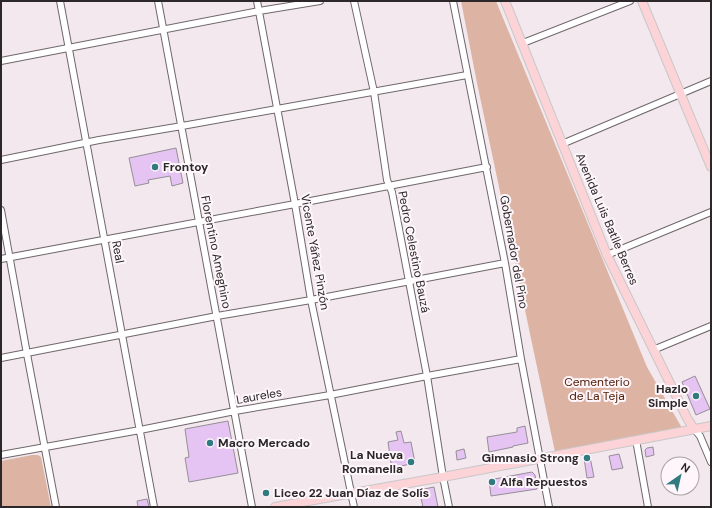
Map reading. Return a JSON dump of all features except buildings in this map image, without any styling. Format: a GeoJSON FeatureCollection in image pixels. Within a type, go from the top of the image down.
{"type":"FeatureCollection","features":[{"type":"Feature","properties":{"kind":"main road","name":"Avenida Luis Batlle Berres"},"geometry":{"type":"LineString","coordinates":[[505,1],[523,43],[606,255],[687,418],[694,429]]}},
{"type":"Feature","properties":{"kind":"main road"},"geometry":{"type":"LineString","coordinates":[[642,1],[711,166]]}},
{"type":"Feature","properties":{"kind":"main road"},"geometry":{"type":"LineString","coordinates":[[275,507],[540,459],[711,426]]}},
{"type":"Feature","properties":{"kind":"street","name":"Real"},"geometry":{"type":"LineString","coordinates":[[60,1],[154,507]]}},
{"type":"Feature","properties":{"kind":"street","name":"Florentino Ameghino"},"geometry":{"type":"LineString","coordinates":[[158,1],[252,507]]}},
{"type":"Feature","properties":{"kind":"street","name":"Vicente Yáñez Pinzón"},"geometry":{"type":"LineString","coordinates":[[257,1],[295,204],[311,300],[354,507]]}},
{"type":"Feature","properties":{"kind":"street"},"geometry":{"type":"LineString","coordinates":[[1,61],[259,11],[320,1]]}},
{"type":"Feature","properties":{"kind":"street","name":"Pedro Celestino Bauzá"},"geometry":{"type":"LineString","coordinates":[[354,1],[374,92],[387,180],[392,192],[427,376],[449,507]]}},
{"type":"Feature","properties":{"kind":"street","name":"Gobernador del Pino"},"geometry":{"type":"LineString","coordinates":[[454,1],[467,75],[487,167],[549,507]]}},
{"type":"Feature","properties":{"kind":"street"},"geometry":{"type":"LineString","coordinates":[[523,43],[630,1]]}},
{"type":"Feature","properties":{"kind":"street"},"geometry":{"type":"LineString","coordinates":[[1,160],[99,140],[467,75]]}},
{"type":"Feature","properties":{"kind":"street"},"geometry":{"type":"LineString","coordinates":[[562,144],[711,81]]}},
{"type":"Feature","properties":{"kind":"street"},"geometry":{"type":"LineString","coordinates":[[1,259],[487,167]]}},
{"type":"Feature","properties":{"kind":"street"},"geometry":{"type":"LineString","coordinates":[[1,210],[56,507]]}},
{"type":"Feature","properties":{"kind":"street"},"geometry":{"type":"LineString","coordinates":[[606,255],[711,212]]}},
{"type":"Feature","properties":{"kind":"street"},"geometry":{"type":"LineString","coordinates":[[1,358],[217,316],[311,300],[505,263]]}},
{"type":"Feature","properties":{"kind":"street"},"geometry":{"type":"LineString","coordinates":[[653,350],[711,326]]}},
{"type":"Feature","properties":{"kind":"street","name":"Laureles"},"geometry":{"type":"LineString","coordinates":[[1,455],[521,359]]}},
{"type":"Feature","properties":{"kind":"street","name":"Avenida Luis Batlle Berres"},"geometry":{"type":"LineString","coordinates":[[694,429],[700,436],[711,462]]}},
{"type":"Feature","properties":{"kind":"street"},"geometry":{"type":"LineString","coordinates":[[636,440],[648,507]]}},
{"type":"Feature","properties":{"kind":"green space","name":"Cementerio de La Teja"},"geometry":{"type":"Polygon","coordinates":[[[461,1],[496,1],[647,367],[682,428],[555,452],[461,1]]]}},
{"type":"Feature","properties":{"kind":"green space"},"geometry":{"type":"Polygon","coordinates":[[[38,455],[41,457],[51,507],[1,507],[1,461],[38,455]]]}},
{"type":"Feature","properties":{"kind":"place","name":"Frontoy"},"geometry":{"type":"Point","coordinates":[155,167]}},
{"type":"Feature","properties":{"kind":"place","name":"Hazlo Simple"},"geometry":{"type":"Point","coordinates":[696,396]}},
{"type":"Feature","properties":{"kind":"place","name":"Macro Mercado"},"geometry":{"type":"Point","coordinates":[210,443]}},
{"type":"Feature","properties":{"kind":"place","name":"Gimnasio Strong"},"geometry":{"type":"Point","coordinates":[587,458]}},
{"type":"Feature","properties":{"kind":"place","name":"La Nueva Romanella"},"geometry":{"type":"Point","coordinates":[411,462]}},
{"type":"Feature","properties":{"kind":"place","name":"Alfa Repuestos"},"geometry":{"type":"Point","coordinates":[492,482]}},
{"type":"Feature","properties":{"kind":"place","name":"Liceo 22 Juan Díaz de Solís"},"geometry":{"type":"Point","coordinates":[266,493]}}]}
